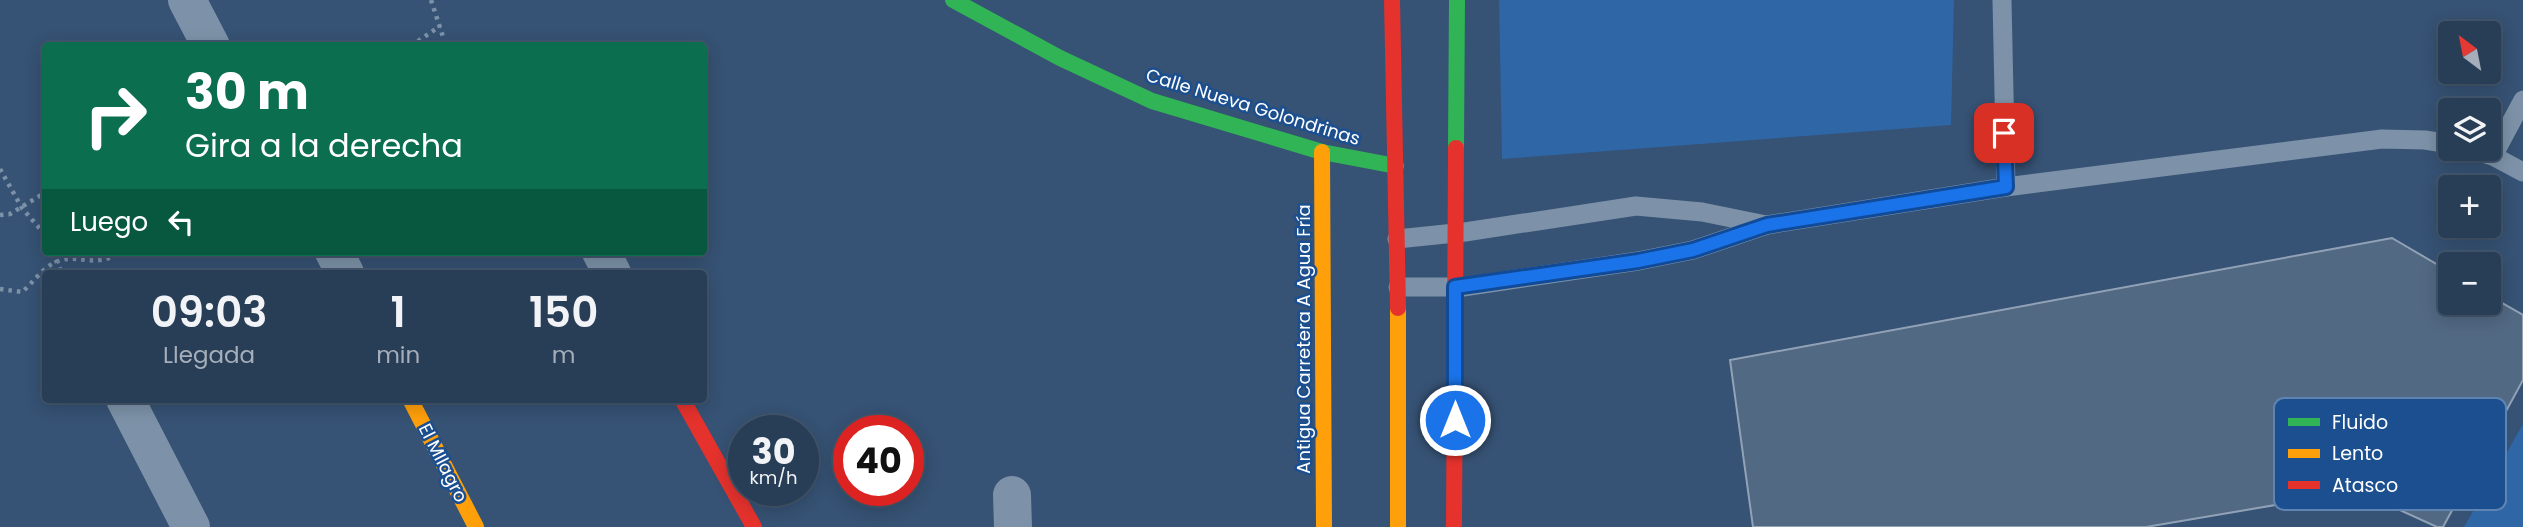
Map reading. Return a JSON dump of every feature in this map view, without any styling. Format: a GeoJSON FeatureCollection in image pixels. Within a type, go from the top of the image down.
{"type":"FeatureCollection","features":[{"type":"Feature","properties":{"kind":"street"},"geometry":{"type":"LineString","coordinates":[[187,0],[209,42]]}},
{"type":"Feature","properties":{"kind":"street","name":"Calle Nueva Golondrinas"},"geometry":{"type":"LineString","coordinates":[[953,0],[1060,58],[1152,100],[1322,152],[1396,166]]}},
{"type":"Feature","properties":{"kind":"street"},"geometry":{"type":"LineString","coordinates":[[1392,0],[1398,287],[1398,527]]}},
{"type":"Feature","properties":{"kind":"street"},"geometry":{"type":"LineString","coordinates":[[1454,527],[1457,0]]}},
{"type":"Feature","properties":{"kind":"street","name":"Antigua Carretera A Agua Fría"},"geometry":{"type":"LineString","coordinates":[[1322,152],[1324,527]]}},
{"type":"Feature","properties":{"kind":"street"},"geometry":{"type":"LineString","coordinates":[[127,403],[191,527]]}},
{"type":"Feature","properties":{"kind":"street","name":"El MIlagro"},"geometry":{"type":"LineString","coordinates":[[412,403],[476,527]]}},
{"type":"Feature","properties":{"kind":"street"},"geometry":{"type":"LineString","coordinates":[[684,403],[754,527]]}},
{"type":"Feature","properties":{"kind":"lane"},"geometry":{"type":"LineString","coordinates":[[2002,0],[2006,187]]}},
{"type":"Feature","properties":{"kind":"lane"},"geometry":{"type":"LineString","coordinates":[[2501,141],[2523,100]]}},
{"type":"Feature","properties":{"kind":"lane"},"geometry":{"type":"LineString","coordinates":[[1398,287],[1455,287],[1638,261],[1693,250],[1767,225],[2006,187],[2382,139],[2438,143]]}},
{"type":"Feature","properties":{"kind":"lane"},"geometry":{"type":"LineString","coordinates":[[2501,160],[2523,172]]}},
{"type":"Feature","properties":{"kind":"lane"},"geometry":{"type":"LineString","coordinates":[[1397,239],[1456,233],[1636,206],[1702,212],[1767,225]]}},
{"type":"Feature","properties":{"kind":"path"},"geometry":{"type":"LineString","coordinates":[[431,0],[445,42]]}},
{"type":"Feature","properties":{"kind":"path"},"geometry":{"type":"LineString","coordinates":[[417,42],[440,26]]}},
{"type":"Feature","properties":{"kind":"path"},"geometry":{"type":"LineString","coordinates":[[0,169],[22,208],[42,232]]}},
{"type":"Feature","properties":{"kind":"path"},"geometry":{"type":"LineString","coordinates":[[0,215],[10,214],[42,195]]}},
{"type":"Feature","properties":{"kind":"path"},"geometry":{"type":"LineString","coordinates":[[54,256],[61,270]]}},
{"type":"Feature","properties":{"kind":"path"},"geometry":{"type":"LineString","coordinates":[[44,270],[57,261],[103,261],[113,256]]}},
{"type":"Feature","properties":{"kind":"path"},"geometry":{"type":"LineString","coordinates":[[0,289],[22,292],[42,272]]}},
{"type":"Feature","properties":{"kind":"shaded area"},"geometry":{"type":"Polygon","coordinates":[[[1499,0],[1954,0],[1951,125],[1502,159],[1499,0]]]}},
{"type":"Feature","properties":{"kind":"shaded area"},"geometry":{"type":"Polygon","coordinates":[[[2523,424],[2523,527],[2464,527],[2474,510],[2506,510],[2506,454],[2523,424]]]}},
{"type":"Feature","properties":{"kind":"building"},"geometry":{"type":"Polygon","coordinates":[[[2392,238],[2438,265],[2438,315],[2501,315],[2501,302],[2523,315],[2523,380],[2506,411],[2506,398],[2274,398],[2274,505],[2146,527],[1753,527],[1730,360],[2392,238]]]}},
{"type":"Feature","properties":{"kind":"building"},"geometry":{"type":"Polygon","coordinates":[[[2400,510],[2452,510],[2443,527],[2437,527],[2400,510]]]}},
{"type":"Feature","properties":{"kind":"traffic: fast"},"geometry":{"type":"LineString","coordinates":[[953,0],[1060,58],[1152,101],[1322,152],[1396,166]]}},
{"type":"Feature","properties":{"kind":"traffic: fast"},"geometry":{"type":"LineString","coordinates":[[1456,148],[1457,0]]}},
{"type":"Feature","properties":{"kind":"traffic: slow"},"geometry":{"type":"LineString","coordinates":[[1322,152],[1324,527]]}},
{"type":"Feature","properties":{"kind":"traffic: slow"},"geometry":{"type":"LineString","coordinates":[[1398,308],[1398,527]]}},
{"type":"Feature","properties":{"kind":"traffic: slow"},"geometry":{"type":"LineString","coordinates":[[412,403],[476,527]]}},
{"type":"Feature","properties":{"kind":"traffic: jam"},"geometry":{"type":"LineString","coordinates":[[1392,0],[1398,308]]}},
{"type":"Feature","properties":{"kind":"traffic: jam"},"geometry":{"type":"LineString","coordinates":[[1454,527],[1456,148]]}},
{"type":"Feature","properties":{"kind":"traffic: jam"},"geometry":{"type":"LineString","coordinates":[[684,403],[754,527]]}},
{"type":"Feature","properties":{"kind":"route"},"geometry":{"type":"LineString","coordinates":[[1455,420],[1455,287],[1638,261],[1693,250],[1767,225],[2006,187],[2004,133]]}}]}
